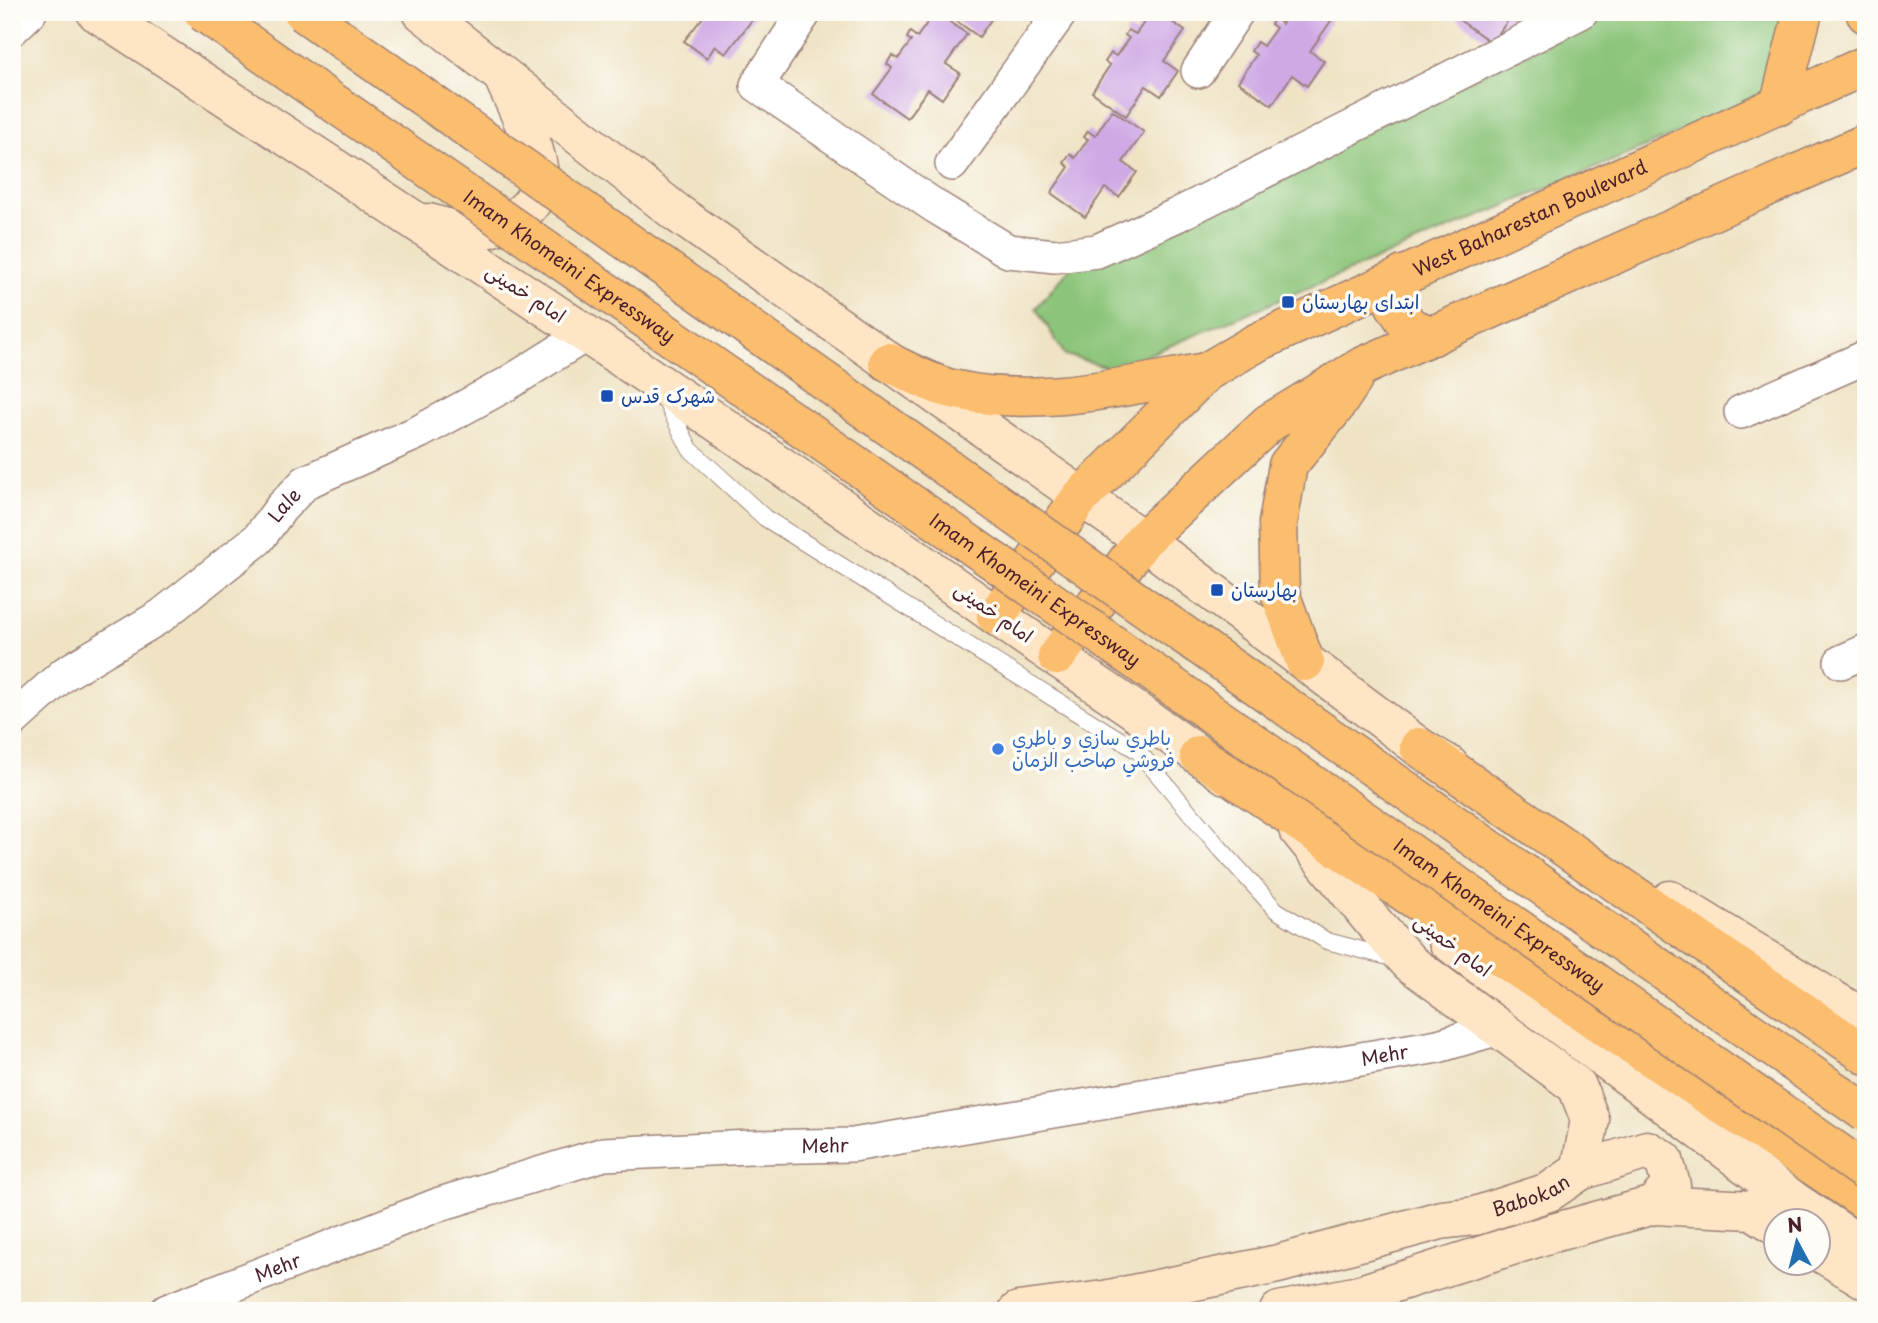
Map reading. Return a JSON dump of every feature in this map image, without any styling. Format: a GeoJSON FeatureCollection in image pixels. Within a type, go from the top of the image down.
{"type":"FeatureCollection","features":[{"type":"Feature","properties":{"kind":"main road","name":"امام خمینی"},"geometry":{"type":"LineString","coordinates":[[96,12],[588,334],[933,569],[1199,755],[1794,1201],[1866,1250]]}},
{"type":"Feature","properties":{"kind":"main road","name":"Imam Khomeini Expressway"},"geometry":{"type":"LineString","coordinates":[[203,12],[1866,1172]]}},
{"type":"Feature","properties":{"kind":"main road"},"geometry":{"type":"LineString","coordinates":[[303,12],[1866,1113]]}},
{"type":"Feature","properties":{"kind":"main road"},"geometry":{"type":"LineString","coordinates":[[1779,106],[1803,12]]}},
{"type":"Feature","properties":{"kind":"main road"},"geometry":{"type":"LineString","coordinates":[[428,15],[677,213],[1143,540],[1419,747],[1866,1055]]}},
{"type":"Feature","properties":{"kind":"main road","name":"West Baharestan Boulevard"},"geometry":{"type":"LineString","coordinates":[[996,615],[1080,498],[1206,372],[1256,343],[1866,65]]}},
{"type":"Feature","properties":{"kind":"main road"},"geometry":{"type":"LineString","coordinates":[[416,221],[465,231],[494,228],[528,208],[536,197],[540,181],[537,165],[523,122],[503,77]]}},
{"type":"Feature","properties":{"kind":"main road"},"geometry":{"type":"LineString","coordinates":[[1056,656],[1143,540],[1269,423],[1361,367],[1866,142]]}},
{"type":"Feature","properties":{"kind":"main road"},"geometry":{"type":"LineString","coordinates":[[1403,275],[1394,304],[1409,327],[1433,336]]}},
{"type":"Feature","properties":{"kind":"main road"},"geometry":{"type":"LineString","coordinates":[[887,362],[955,390],[1026,398],[1109,389],[1206,372]]}},
{"type":"Feature","properties":{"kind":"main road"},"geometry":{"type":"LineString","coordinates":[[1305,662],[1280,593],[1278,523],[1286,476],[1289,465],[1335,407],[1361,367]]}},
{"type":"Feature","properties":{"kind":"main road"},"geometry":{"type":"LineString","coordinates":[[1419,747],[1866,1020]]}},
{"type":"Feature","properties":{"kind":"main road"},"geometry":{"type":"LineString","coordinates":[[1199,755],[1866,1201]]}},
{"type":"Feature","properties":{"kind":"main road","name":"Babokan"},"geometry":{"type":"LineString","coordinates":[[1018,1311],[1104,1300],[1278,1264],[1441,1220],[1475,1216],[1549,1192],[1580,1171],[1590,1120],[1577,1086],[1410,963],[1298,829]]}},
{"type":"Feature","properties":{"kind":"main road"},"geometry":{"type":"LineString","coordinates":[[1580,1171],[1647,1150],[1664,1160],[1671,1185],[1654,1205]]}},
{"type":"Feature","properties":{"kind":"main road"},"geometry":{"type":"LineString","coordinates":[[1279,1311],[1354,1296],[1549,1234],[1654,1205],[1752,1210],[1762,1217]]}},
{"type":"Feature","properties":{"kind":"main road"},"geometry":{"type":"LineString","coordinates":[[1832,1259],[1866,1280]]}},
{"type":"Feature","properties":{"kind":"street"},"geometry":{"type":"LineString","coordinates":[[12,29],[30,12]]}},
{"type":"Feature","properties":{"kind":"street"},"geometry":{"type":"LineString","coordinates":[[805,12],[757,85],[936,207],[1008,251],[1055,256],[1097,251],[1177,215],[1581,12]]}},
{"type":"Feature","properties":{"kind":"street"},"geometry":{"type":"LineString","coordinates":[[952,164],[1061,12]]}},
{"type":"Feature","properties":{"kind":"street"},"geometry":{"type":"LineString","coordinates":[[1198,71],[1237,12]]}},
{"type":"Feature","properties":{"kind":"street","name":"Lale"},"geometry":{"type":"LineString","coordinates":[[12,721],[65,674],[161,616],[258,539],[281,508],[306,482],[419,432],[507,384],[588,334]]}},
{"type":"Feature","properties":{"kind":"street"},"geometry":{"type":"LineString","coordinates":[[1741,412],[1866,357]]}},
{"type":"Feature","properties":{"kind":"street","name":"Mehr"},"geometry":{"type":"LineString","coordinates":[[167,1311],[232,1299],[440,1204],[604,1154],[853,1145],[1438,1046],[1499,1028]]}},
{"type":"Feature","properties":{"kind":"lane"},"geometry":{"type":"LineString","coordinates":[[653,378],[691,449],[765,518],[1138,751],[1276,910],[1327,941],[1410,963]]}},
{"type":"Feature","properties":{"kind":"green space"},"geometry":{"type":"Polygon","coordinates":[[[1604,12],[1784,12],[1765,97],[1114,369],[1065,355],[1036,308],[1069,269],[1589,24],[1604,12]]]}},
{"type":"Feature","properties":{"kind":"building"},"geometry":{"type":"Polygon","coordinates":[[[707,12],[758,12],[726,54],[715,46],[707,58],[684,41],[707,12]]]}},
{"type":"Feature","properties":{"kind":"building"},"geometry":{"type":"Polygon","coordinates":[[[935,12],[967,34],[946,64],[960,73],[942,99],[928,89],[907,118],[873,94],[892,68],[887,64],[892,55],[898,59],[911,41],[907,38],[910,32],[917,37],[935,12]]]}},
{"type":"Feature","properties":{"kind":"building"},"geometry":{"type":"Polygon","coordinates":[[[944,12],[996,12],[979,37],[944,12]]]}},
{"type":"Feature","properties":{"kind":"building"},"geometry":{"type":"Polygon","coordinates":[[[1151,12],[1158,12],[1185,31],[1164,61],[1178,71],[1161,96],[1146,86],[1126,116],[1092,92],[1110,65],[1105,62],[1111,53],[1116,56],[1129,38],[1125,35],[1128,30],[1136,34],[1151,12]]]}},
{"type":"Feature","properties":{"kind":"building"},"geometry":{"type":"Polygon","coordinates":[[[1290,12],[1319,12],[1331,21],[1310,51],[1324,61],[1307,86],[1292,75],[1272,105],[1238,82],[1256,55],[1251,51],[1257,42],[1263,46],[1276,28],[1271,24],[1275,19],[1282,24],[1290,12]]]}},
{"type":"Feature","properties":{"kind":"building"},"geometry":{"type":"Polygon","coordinates":[[[1462,12],[1534,12],[1527,23],[1513,13],[1492,43],[1458,19],[1462,12]]]}},
{"type":"Feature","properties":{"kind":"building"},"geometry":{"type":"Polygon","coordinates":[[[1112,110],[1144,132],[1123,162],[1137,172],[1119,197],[1105,188],[1085,217],[1051,193],[1069,167],[1064,163],[1070,154],[1075,158],[1088,139],[1084,137],[1088,131],[1095,136],[1112,110]]]}},
{"type":"Feature","properties":{"kind":"place","name":"ابتدای بهارستان"},"geometry":{"type":"Point","coordinates":[1288,302]}},
{"type":"Feature","properties":{"kind":"place","name":"شهرک قدس"},"geometry":{"type":"Point","coordinates":[607,396]}},
{"type":"Feature","properties":{"kind":"place","name":"بهارستان"},"geometry":{"type":"Point","coordinates":[1217,590]}},
{"type":"Feature","properties":{"kind":"place","name":"باطري سازي و باطري فروشي صاحب الزمان"},"geometry":{"type":"Point","coordinates":[998,749]}}]}
